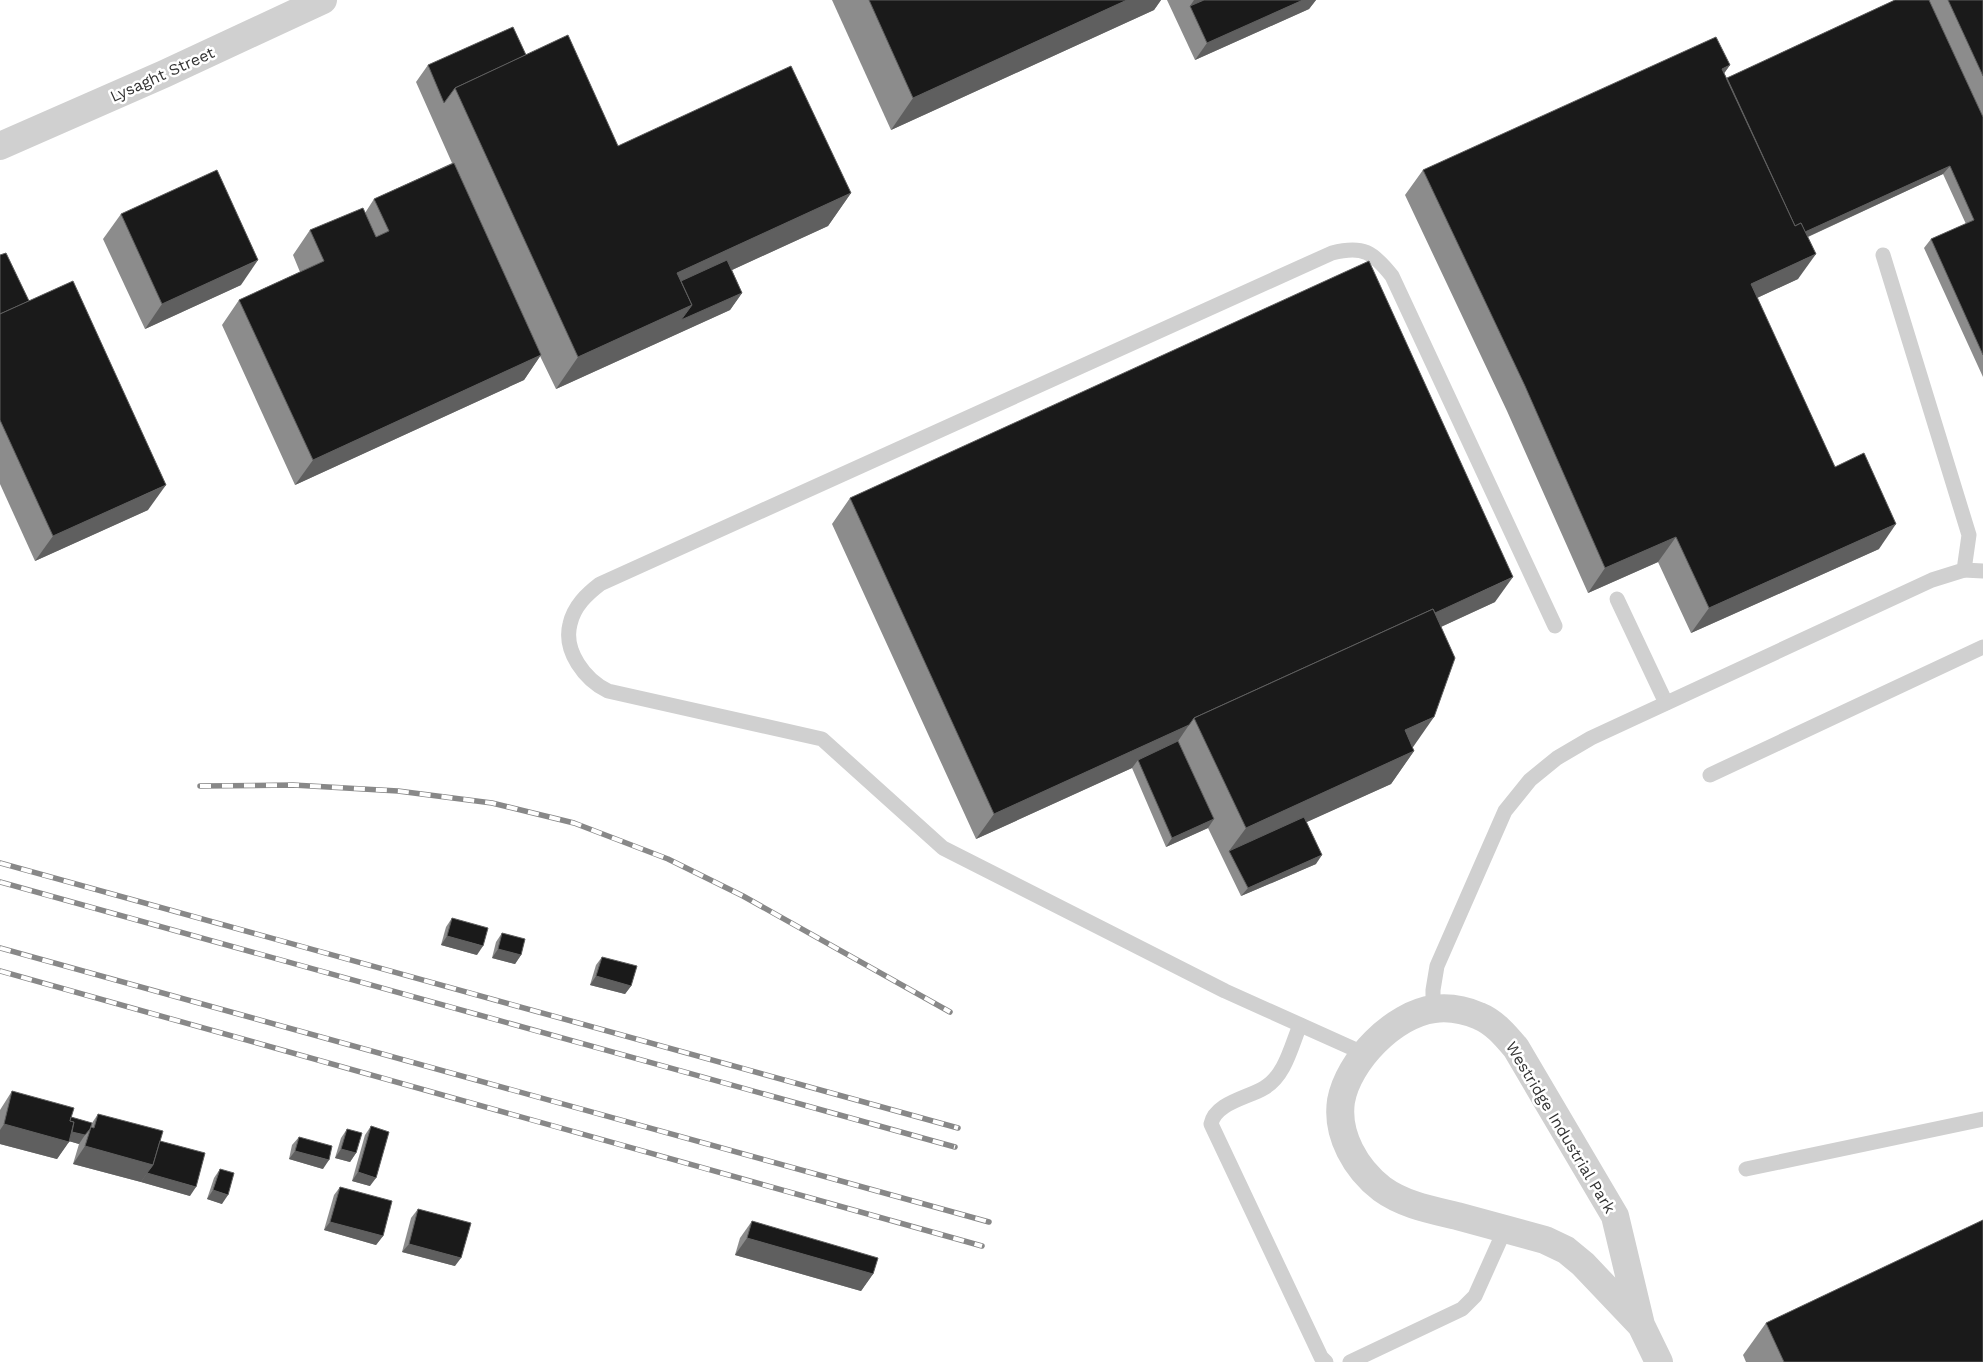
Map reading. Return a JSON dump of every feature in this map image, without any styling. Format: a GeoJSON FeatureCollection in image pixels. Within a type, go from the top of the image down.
{"type":"FeatureCollection","features":[{"type":"Feature","properties":{"kind":"street","name":"Lysaght Street"},"geometry":{"type":"LineString","coordinates":[[0,146],[164,74],[323,0]]}},
{"type":"Feature","properties":{"kind":"street","name":"Westridge Industrial Park"},"geometry":{"type":"LineString","coordinates":[[1641,1326],[1583,1264],[1566,1250],[1545,1240],[1406,1203],[1383,1190],[1362,1170],[1347,1145],[1341,1122],[1341,1100],[1363,1054],[1386,1032],[1410,1018],[1433,1009],[1456,1009],[1479,1016],[1498,1028],[1516,1048],[1616,1216],[1641,1326],[1659,1362]]}},
{"type":"Feature","properties":{"kind":"lane"},"geometry":{"type":"LineString","coordinates":[[1363,1054],[1161,960],[943,848],[822,739],[608,691],[595,685],[575,659],[570,642],[569,625],[576,608],[587,594],[600,584],[1332,253],[1349,248],[1365,251],[1381,262],[1392,276],[1555,626]]}},
{"type":"Feature","properties":{"kind":"lane"},"geometry":{"type":"LineString","coordinates":[[1883,255],[1969,535],[1964,570]]}},
{"type":"Feature","properties":{"kind":"lane"},"geometry":{"type":"LineString","coordinates":[[1433,1009],[1433,990],[1437,966],[1505,811],[1530,780],[1557,758],[1591,738],[1932,580],[1964,570],[1983,571]]}},
{"type":"Feature","properties":{"kind":"lane"},"geometry":{"type":"LineString","coordinates":[[1617,599],[1666,703]]}},
{"type":"Feature","properties":{"kind":"lane"},"geometry":{"type":"LineString","coordinates":[[1710,775],[1983,647]]}},
{"type":"Feature","properties":{"kind":"lane"},"geometry":{"type":"LineString","coordinates":[[1300,1025],[1276,1080],[1265,1088],[1222,1109],[1212,1118],[1211,1124],[1212,1130],[1321,1357],[1326,1362]]}},
{"type":"Feature","properties":{"kind":"lane"},"geometry":{"type":"LineString","coordinates":[[1746,1169],[1983,1119]]}},
{"type":"Feature","properties":{"kind":"lane"},"geometry":{"type":"LineString","coordinates":[[1350,1362],[1471,1303],[1506,1229]]}},
{"type":"Feature","properties":{"kind":"building"},"geometry":{"type":"Polygon","coordinates":[[[869,0],[1127,0],[913,98],[869,0]]]}},
{"type":"Feature","properties":{"kind":"building"},"geometry":{"type":"Polygon","coordinates":[[[1204,0],[1303,0],[1207,43],[1190,6],[1204,0]]]}},
{"type":"Feature","properties":{"kind":"building"},"geometry":{"type":"Polygon","coordinates":[[[1895,0],[1929,0],[1983,117],[1983,355],[1931,239],[1974,220],[1950,166],[1805,232],[1801,223],[1795,226],[1727,78],[1895,0]]]}},
{"type":"Feature","properties":{"kind":"building"},"geometry":{"type":"Polygon","coordinates":[[[1948,0],[1983,0],[1983,76],[1948,0]]]}},
{"type":"Feature","properties":{"kind":"building"},"geometry":{"type":"Polygon","coordinates":[[[513,27],[526,55],[455,88],[444,103],[428,65],[513,27]]]}},
{"type":"Feature","properties":{"kind":"building"},"geometry":{"type":"Polygon","coordinates":[[[568,35],[618,146],[791,66],[851,193],[677,273],[692,305],[578,357],[455,88],[568,35]]]}},
{"type":"Feature","properties":{"kind":"building"},"geometry":{"type":"Polygon","coordinates":[[[1716,37],[1730,65],[1722,69],[1795,226],[1801,223],[1816,254],[1751,284],[1835,467],[1864,453],[1896,524],[1709,608],[1676,537],[1605,568],[1525,386],[1423,170],[1716,37]]]}},
{"type":"Feature","properties":{"kind":"building"},"geometry":{"type":"Polygon","coordinates":[[[454,163],[541,355],[313,460],[239,300],[324,261],[310,230],[363,208],[376,237],[389,231],[374,199],[454,163]]]}},
{"type":"Feature","properties":{"kind":"building"},"geometry":{"type":"Polygon","coordinates":[[[217,170],[258,260],[162,304],[121,214],[217,170]]]}},
{"type":"Feature","properties":{"kind":"building"},"geometry":{"type":"Polygon","coordinates":[[[6,253],[29,301],[0,314],[0,255],[6,253]]]}},
{"type":"Feature","properties":{"kind":"building"},"geometry":{"type":"Polygon","coordinates":[[[727,260],[742,293],[681,320],[692,305],[681,281],[727,260]]]}},
{"type":"Feature","properties":{"kind":"building"},"geometry":{"type":"Polygon","coordinates":[[[1369,261],[1513,577],[1435,613],[1433,609],[1194,718],[1189,725],[994,814],[850,498],[1369,261]]]}},
{"type":"Feature","properties":{"kind":"building"},"geometry":{"type":"Polygon","coordinates":[[[73,281],[166,485],[53,536],[0,420],[0,314],[73,281]]]}},
{"type":"Feature","properties":{"kind":"building"},"geometry":{"type":"Polygon","coordinates":[[[1433,609],[1455,658],[1434,717],[1405,730],[1414,751],[1246,828],[1194,718],[1433,609]]]}},
{"type":"Feature","properties":{"kind":"building"},"geometry":{"type":"Polygon","coordinates":[[[1178,741],[1214,819],[1172,838],[1138,760],[1178,741]]]}},
{"type":"Feature","properties":{"kind":"building"},"geometry":{"type":"Polygon","coordinates":[[[1304,817],[1322,855],[1248,888],[1229,851],[1304,817]]]}},
{"type":"Feature","properties":{"kind":"building"},"geometry":{"type":"Polygon","coordinates":[[[452,918],[488,928],[483,946],[447,936],[452,918]]]}},
{"type":"Feature","properties":{"kind":"building"},"geometry":{"type":"Polygon","coordinates":[[[502,933],[525,939],[521,955],[498,949],[502,933]]]}},
{"type":"Feature","properties":{"kind":"building"},"geometry":{"type":"Polygon","coordinates":[[[602,957],[637,966],[631,986],[596,976],[602,957]]]}},
{"type":"Feature","properties":{"kind":"building"},"geometry":{"type":"Polygon","coordinates":[[[12,1091],[74,1108],[70,1121],[74,1122],[69,1142],[4,1124],[12,1091]]]}},
{"type":"Feature","properties":{"kind":"building"},"geometry":{"type":"Polygon","coordinates":[[[98,1114],[163,1131],[153,1165],[85,1146],[91,1127],[94,1128],[98,1114]]]}},
{"type":"Feature","properties":{"kind":"building"},"geometry":{"type":"Polygon","coordinates":[[[71,1117],[92,1123],[85,1135],[72,1132],[74,1122],[70,1121],[71,1117]]]}},
{"type":"Feature","properties":{"kind":"building"},"geometry":{"type":"Polygon","coordinates":[[[371,1126],[389,1132],[376,1178],[358,1172],[371,1126]]]}},
{"type":"Feature","properties":{"kind":"building"},"geometry":{"type":"Polygon","coordinates":[[[347,1129],[362,1133],[356,1153],[341,1149],[347,1129]]]}},
{"type":"Feature","properties":{"kind":"building"},"geometry":{"type":"Polygon","coordinates":[[[299,1137],[332,1146],[329,1160],[295,1151],[299,1137]]]}},
{"type":"Feature","properties":{"kind":"building"},"geometry":{"type":"Polygon","coordinates":[[[160,1141],[205,1153],[196,1187],[147,1173],[153,1165],[160,1141]]]}},
{"type":"Feature","properties":{"kind":"building"},"geometry":{"type":"Polygon","coordinates":[[[220,1169],[234,1173],[228,1195],[213,1190],[220,1169]]]}},
{"type":"Feature","properties":{"kind":"building"},"geometry":{"type":"Polygon","coordinates":[[[340,1187],[392,1201],[383,1236],[330,1222],[340,1187]]]}},
{"type":"Feature","properties":{"kind":"building"},"geometry":{"type":"Polygon","coordinates":[[[418,1209],[471,1223],[461,1258],[409,1244],[418,1209]]]}},
{"type":"Feature","properties":{"kind":"building"},"geometry":{"type":"Polygon","coordinates":[[[1983,1220],[1983,1362],[1784,1362],[1766,1323],[1983,1220]]]}},
{"type":"Feature","properties":{"kind":"building"},"geometry":{"type":"Polygon","coordinates":[[[752,1221],[878,1258],[873,1274],[747,1238],[752,1221]]]}},
{"type":"Feature","properties":{"kind":"railway"},"geometry":{"type":"LineString","coordinates":[[200,786],[293,785],[398,791],[492,803],[574,823],[668,859],[743,896],[950,1012]]}},
{"type":"Feature","properties":{"kind":"railway"},"geometry":{"type":"LineString","coordinates":[[0,863],[958,1128]]}},
{"type":"Feature","properties":{"kind":"railway"},"geometry":{"type":"LineString","coordinates":[[0,882],[955,1147]]}},
{"type":"Feature","properties":{"kind":"railway"},"geometry":{"type":"LineString","coordinates":[[0,948],[989,1222]]}},
{"type":"Feature","properties":{"kind":"railway"},"geometry":{"type":"LineString","coordinates":[[0,971],[982,1246]]}}]}
